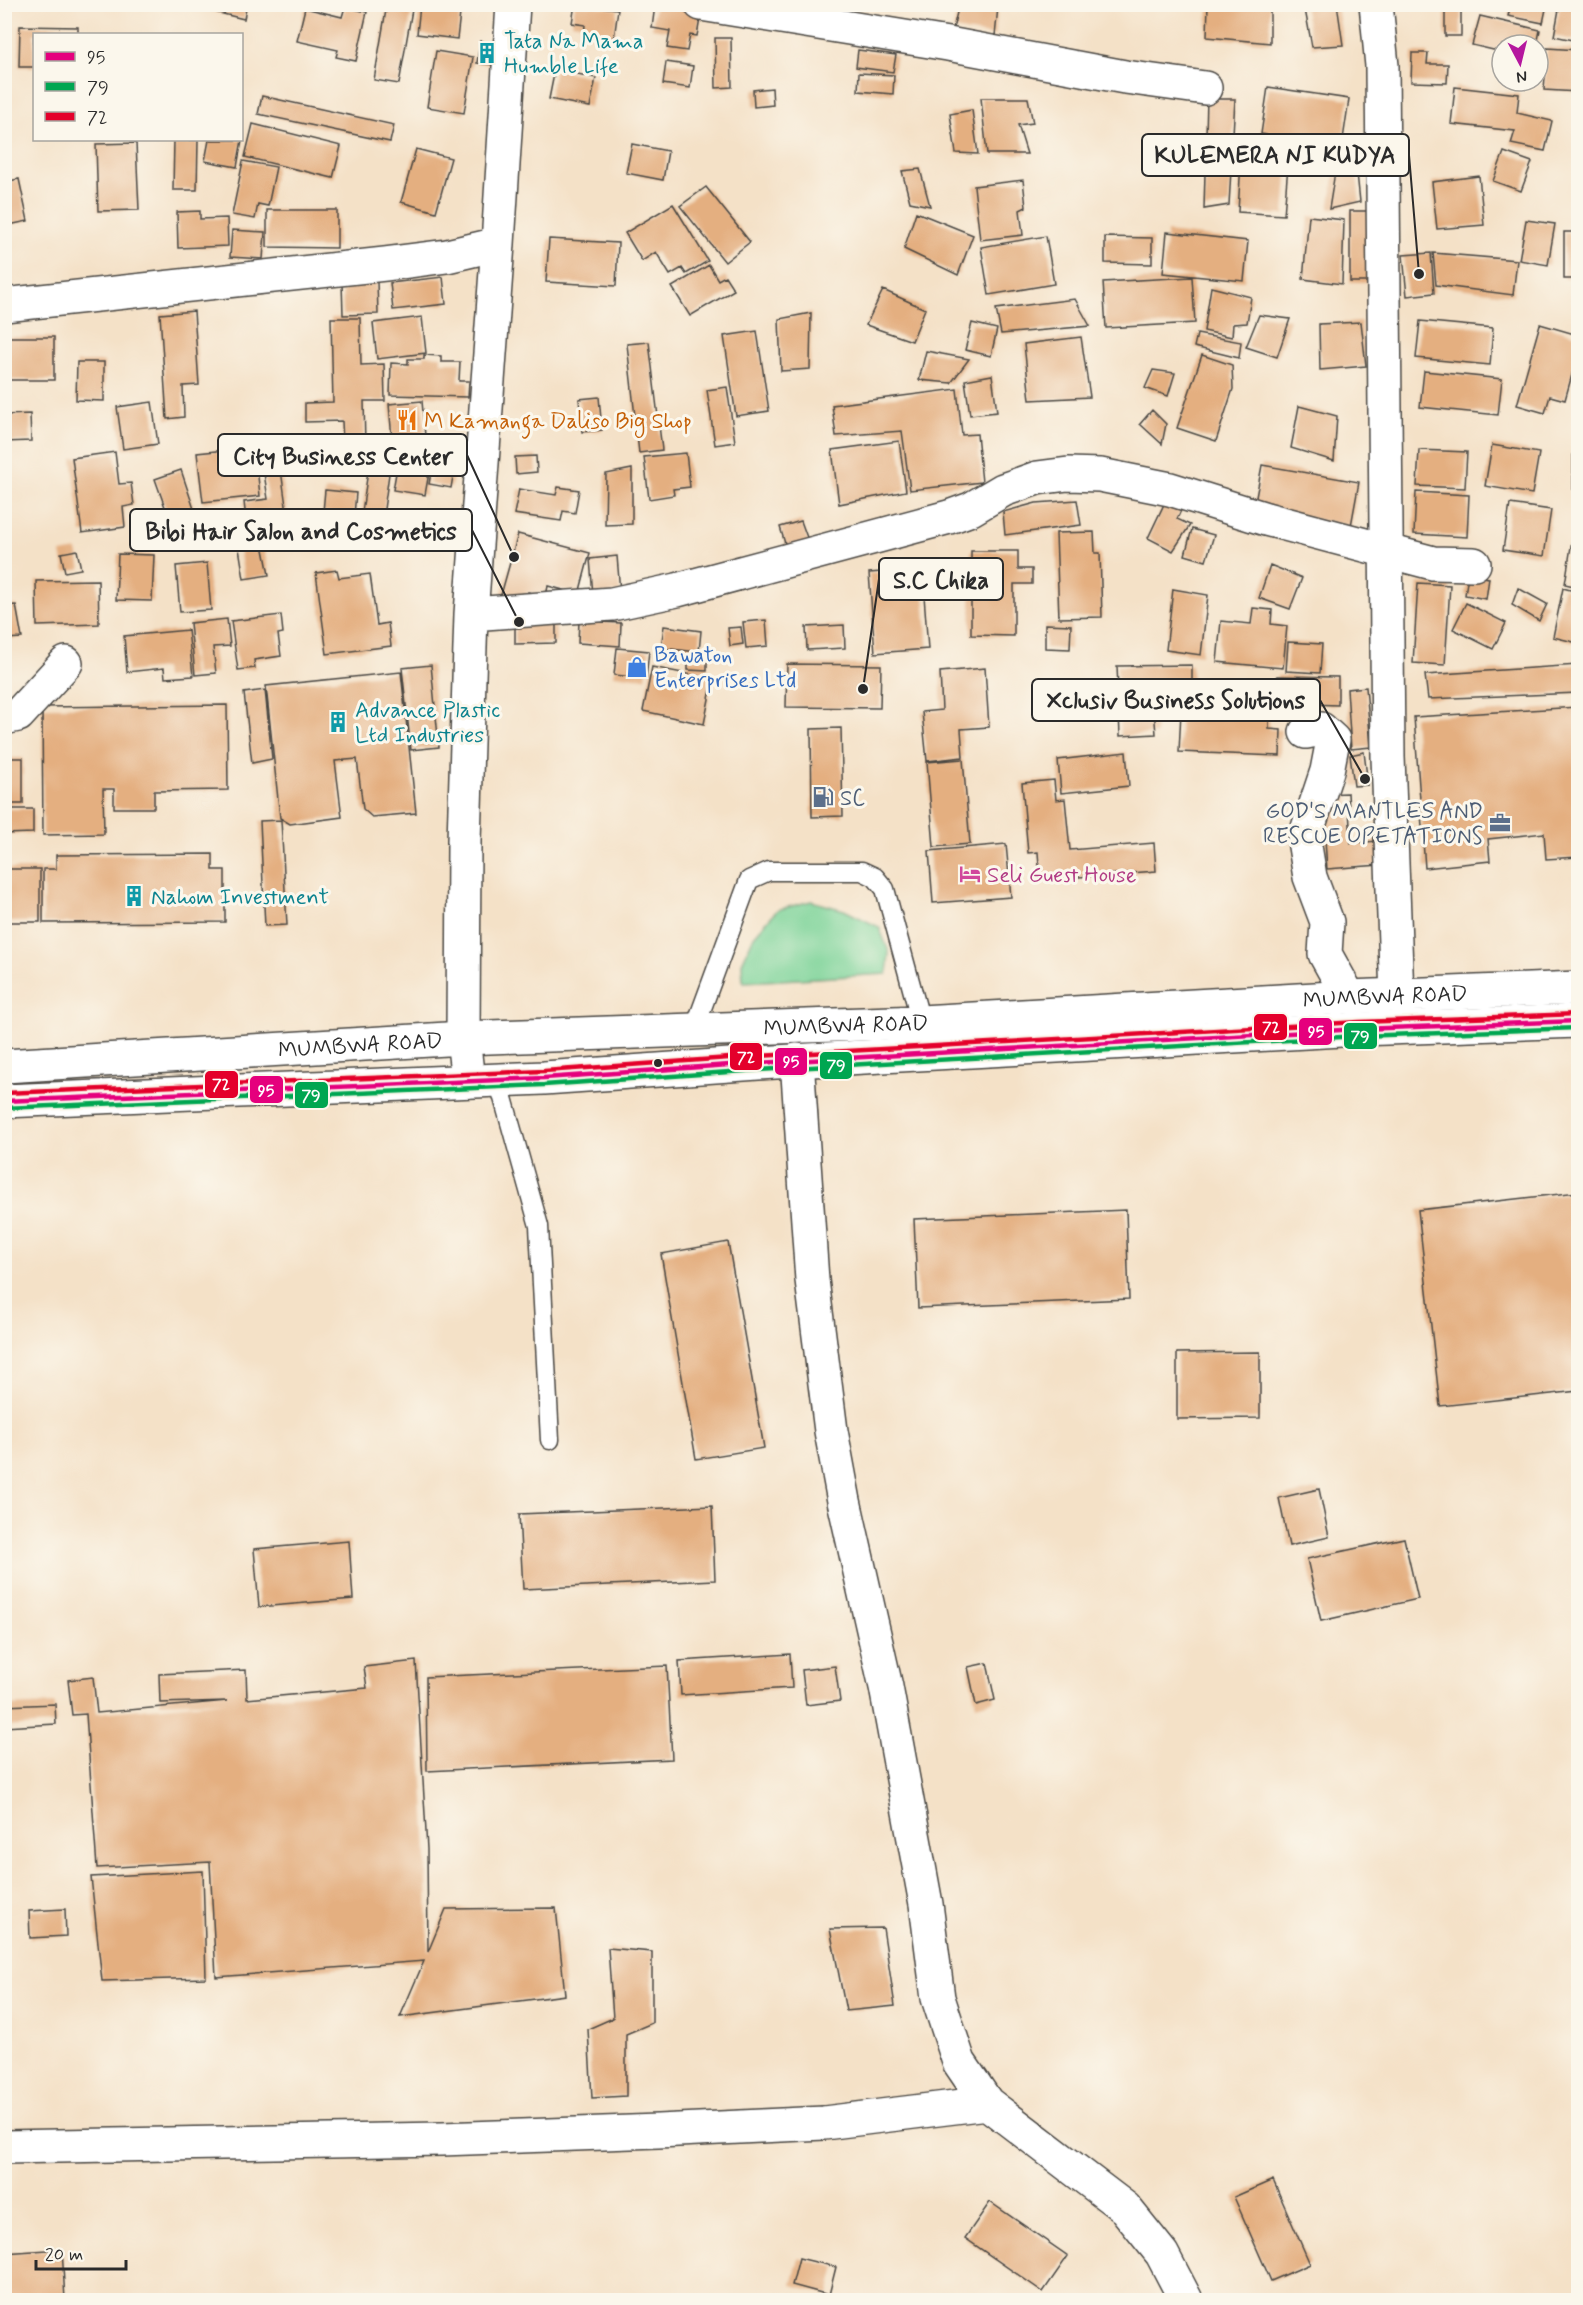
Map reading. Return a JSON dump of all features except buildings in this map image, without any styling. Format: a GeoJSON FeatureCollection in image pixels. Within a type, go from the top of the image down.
{"type":"FeatureCollection","features":[{"type":"Feature","properties":{"kind":"street"},"geometry":{"type":"LineString","coordinates":[[483,1081],[464,1038],[464,841],[471,614],[513,4]]}},
{"type":"Feature","properties":{"kind":"street"},"geometry":{"type":"LineString","coordinates":[[701,4],[948,44],[1125,77],[1205,88]]}},
{"type":"Feature","properties":{"kind":"street"},"geometry":{"type":"LineString","coordinates":[[1376,4],[1383,66],[1388,757],[1397,996]]}},
{"type":"Feature","properties":{"kind":"street"},"geometry":{"type":"LineString","coordinates":[[4,305],[385,264],[447,256],[498,244]]}},
{"type":"Feature","properties":{"kind":"street"},"geometry":{"type":"LineString","coordinates":[[471,614],[612,604],[677,590],[949,517],[971,509],[1003,490],[1037,478],[1068,474],[1100,475],[1170,489],[1266,519],[1433,563],[1474,564]]}},
{"type":"Feature","properties":{"kind":"street"},"geometry":{"type":"LineString","coordinates":[[4,718],[18,715],[66,663]]}},
{"type":"Feature","properties":{"kind":"street"},"geometry":{"type":"LineString","coordinates":[[1306,732],[1321,729],[1333,740],[1327,771],[1304,840],[1310,877],[1327,922],[1325,954],[1349,997]]}},
{"type":"Feature","properties":{"kind":"street","name":"MUMBWA ROAD"},"geometry":{"type":"LineString","coordinates":[[4,1066],[464,1038],[921,1022],[1349,997],[1578,988]]}},
{"type":"Feature","properties":{"kind":"street","name":"MUMBWA ROAD"},"geometry":{"type":"LineString","coordinates":[[4,1101],[483,1081],[797,1060],[1359,1029],[1578,1022]]}},
{"type":"Feature","properties":{"kind":"street"},"geometry":{"type":"LineString","coordinates":[[797,1060],[812,1280],[833,1443],[890,1709],[926,1904],[938,1998],[959,2062],[987,2103],[1125,2208],[1162,2254],[1186,2301]]}},
{"type":"Feature","properties":{"kind":"street"},"geometry":{"type":"LineString","coordinates":[[4,2147],[430,2139],[658,2131],[824,2123],[987,2103]]}},
{"type":"Feature","properties":{"kind":"lane"},"geometry":{"type":"LineString","coordinates":[[694,1030],[749,880],[769,871],[862,871],[875,878],[885,889],[921,1022]]}},
{"type":"Feature","properties":{"kind":"lane"},"geometry":{"type":"LineString","coordinates":[[483,1081],[539,1226],[550,1440]]}},
{"type":"Feature","properties":{"kind":"green space"},"geometry":{"type":"Polygon","coordinates":[[[811,901],[844,910],[879,927],[889,952],[887,974],[743,982],[742,963],[754,936],[777,910],[811,901]]]}},
{"type":"Feature","properties":{"kind":"transit line","name":"72"},"geometry":{"type":"LineString","coordinates":[[4,1093],[544,1071],[758,1056],[1359,1022],[1578,1014]]}},
{"type":"Feature","properties":{"kind":"transit line","name":"95"},"geometry":{"type":"LineString","coordinates":[[4,1101],[544,1078],[758,1063],[1359,1029],[1578,1021]]}},
{"type":"Feature","properties":{"kind":"transit line","name":"79"},"geometry":{"type":"LineString","coordinates":[[4,1108],[544,1085],[758,1070],[1359,1036],[1578,1028]]}},
{"type":"Feature","properties":{"kind":"place","name":"Tata Na Mama Humble Life"},"geometry":{"type":"Point","coordinates":[487,53]}},
{"type":"Feature","properties":{"kind":"place","name":"KULEMERA NI KUDYA"},"geometry":{"type":"Point","coordinates":[1419,274]}},
{"type":"Feature","properties":{"kind":"place","name":"M Kamanga Daliso Big Shop"},"geometry":{"type":"Point","coordinates":[407,420]}},
{"type":"Feature","properties":{"kind":"place","name":"City Business Center"},"geometry":{"type":"Point","coordinates":[514,557]}},
{"type":"Feature","properties":{"kind":"place","name":"Bibi Hair Salon and Cosmetics"},"geometry":{"type":"Point","coordinates":[519,622]}},
{"type":"Feature","properties":{"kind":"place","name":"Bawaton Enterprises Ltd"},"geometry":{"type":"Point","coordinates":[637,667]}},
{"type":"Feature","properties":{"kind":"place","name":"S.C Chika"},"geometry":{"type":"Point","coordinates":[863,689]}},
{"type":"Feature","properties":{"kind":"place","name":"Advance Plastic Ltd Industries"},"geometry":{"type":"Point","coordinates":[338,722]}},
{"type":"Feature","properties":{"kind":"place","name":"Xclusiv Business Solutions"},"geometry":{"type":"Point","coordinates":[1365,779]}},
{"type":"Feature","properties":{"kind":"place","name":"SC"},"geometry":{"type":"Point","coordinates":[823,797]}},
{"type":"Feature","properties":{"kind":"place","name":"GOD'S MANTLES AND RESCUE OPETATIONS"},"geometry":{"type":"Point","coordinates":[1500,823]}},
{"type":"Feature","properties":{"kind":"place","name":"Seli Guest House"},"geometry":{"type":"Point","coordinates":[970,874]}},
{"type":"Feature","properties":{"kind":"place","name":"Nahom Investment"},"geometry":{"type":"Point","coordinates":[134,896]}}]}
